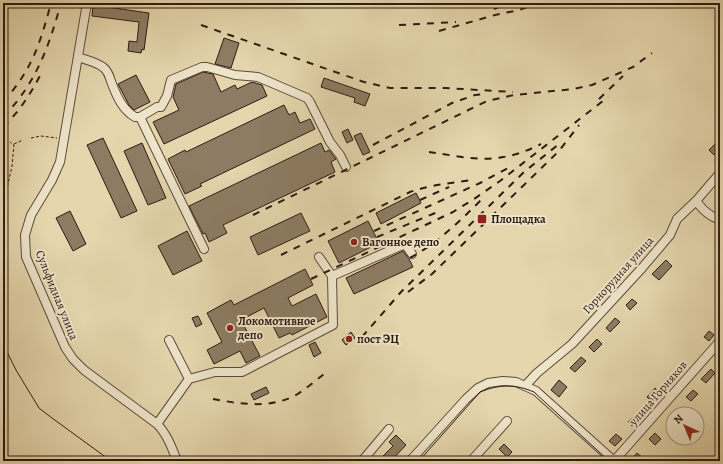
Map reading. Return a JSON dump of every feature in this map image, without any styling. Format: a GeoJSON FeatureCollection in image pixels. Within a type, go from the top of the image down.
{"type":"FeatureCollection","features":[{"type":"Feature","properties":{"kind":"street","name":"Сульфидная улица"},"geometry":{"type":"LineString","coordinates":[[87,3],[60,162],[52,180],[31,215],[26,235],[26,257],[57,331],[73,359],[84,370],[157,424],[169,441],[177,461]]}},
{"type":"Feature","properties":{"kind":"street"},"geometry":{"type":"LineString","coordinates":[[78,57],[104,68],[109,74],[116,94],[124,107],[129,114],[135,117],[140,117],[157,107],[161,107],[167,96],[171,80],[202,67],[235,75],[258,77],[307,98],[330,142],[340,155],[346,167]]}},
{"type":"Feature","properties":{"kind":"street"},"geometry":{"type":"LineString","coordinates":[[140,117],[204,249]]}},
{"type":"Feature","properties":{"kind":"street","name":"Горнорудная улица"},"geometry":{"type":"LineString","coordinates":[[525,386],[537,373],[572,344],[642,268],[670,236],[677,219],[696,201],[720,173]]}},
{"type":"Feature","properties":{"kind":"street"},"geometry":{"type":"LineString","coordinates":[[696,201],[704,211],[712,217],[720,220]]}},
{"type":"Feature","properties":{"kind":"street"},"geometry":{"type":"LineString","coordinates":[[332,276],[405,244],[412,254]]}},
{"type":"Feature","properties":{"kind":"street"},"geometry":{"type":"LineString","coordinates":[[157,424],[189,379],[215,372],[242,372],[333,324],[332,276],[320,257]]}},
{"type":"Feature","properties":{"kind":"street"},"geometry":{"type":"LineString","coordinates":[[170,340],[189,379]]}},
{"type":"Feature","properties":{"kind":"street","name":"улица Горняков"},"geometry":{"type":"LineString","coordinates":[[614,461],[720,341]]}},
{"type":"Feature","properties":{"kind":"street"},"geometry":{"type":"LineString","coordinates":[[410,461],[466,399],[478,388],[488,383],[503,381],[516,382],[536,391],[614,461]]}},
{"type":"Feature","properties":{"kind":"street"},"geometry":{"type":"LineString","coordinates":[[472,461],[507,421]]}},
{"type":"Feature","properties":{"kind":"street"},"geometry":{"type":"LineString","coordinates":[[362,461],[389,429]]}},
{"type":"Feature","properties":{"kind":"path"},"geometry":{"type":"LineString","coordinates":[[31,138],[41,136],[64,139]]}},
{"type":"Feature","properties":{"kind":"path"},"geometry":{"type":"LineString","coordinates":[[14,145],[23,140]]}},
{"type":"Feature","properties":{"kind":"path"},"geometry":{"type":"LineString","coordinates":[[10,142],[14,145]]}},
{"type":"Feature","properties":{"kind":"path"},"geometry":{"type":"LineString","coordinates":[[3,206],[12,166],[14,145]]}},
{"type":"Feature","properties":{"kind":"building"},"geometry":{"type":"Polygon","coordinates":[[[93,5],[149,13],[144,50],[142,49],[141,53],[128,51],[129,41],[137,42],[139,22],[92,16],[93,5]]]}},
{"type":"Feature","properties":{"kind":"building"},"geometry":{"type":"Polygon","coordinates":[[[224,38],[239,43],[231,68],[215,64],[224,38]]]}},
{"type":"Feature","properties":{"kind":"building"},"geometry":{"type":"Polygon","coordinates":[[[203,72],[213,74],[221,92],[235,85],[237,89],[252,82],[262,85],[267,96],[164,144],[153,122],[179,110],[173,97],[176,84],[203,72]]]}},
{"type":"Feature","properties":{"kind":"building"},"geometry":{"type":"Polygon","coordinates":[[[136,75],[150,102],[134,110],[129,105],[118,84],[136,75]]]}},
{"type":"Feature","properties":{"kind":"building"},"geometry":{"type":"Polygon","coordinates":[[[324,78],[370,94],[365,106],[354,102],[355,98],[321,87],[324,78]]]}},
{"type":"Feature","properties":{"kind":"building"},"geometry":{"type":"Polygon","coordinates":[[[284,105],[289,115],[295,112],[300,123],[310,119],[315,129],[200,184],[202,186],[185,194],[168,159],[185,150],[186,152],[284,105]]]}},
{"type":"Feature","properties":{"kind":"building"},"geometry":{"type":"Polygon","coordinates":[[[348,129],[353,140],[347,143],[342,132],[348,129]]]}},
{"type":"Feature","properties":{"kind":"building"},"geometry":{"type":"Polygon","coordinates":[[[361,133],[370,152],[363,155],[354,136],[361,133]]]}},
{"type":"Feature","properties":{"kind":"building"},"geometry":{"type":"Polygon","coordinates":[[[103,138],[137,211],[121,218],[87,145],[103,138]]]}},
{"type":"Feature","properties":{"kind":"building"},"geometry":{"type":"Polygon","coordinates":[[[142,143],[166,198],[148,205],[124,151],[142,143]]]}},
{"type":"Feature","properties":{"kind":"building"},"geometry":{"type":"Polygon","coordinates":[[[321,143],[325,152],[329,150],[336,159],[331,162],[335,172],[223,225],[227,233],[209,242],[205,233],[203,234],[189,206],[321,143]]]}},
{"type":"Feature","properties":{"kind":"building"},"geometry":{"type":"Polygon","coordinates":[[[715,144],[720,149],[714,155],[709,150],[715,144]]]}},
{"type":"Feature","properties":{"kind":"building"},"geometry":{"type":"Polygon","coordinates":[[[416,193],[421,203],[381,224],[376,213],[416,193]]]}},
{"type":"Feature","properties":{"kind":"building"},"geometry":{"type":"Polygon","coordinates":[[[70,211],[86,244],[73,251],[56,218],[70,211]]]}},
{"type":"Feature","properties":{"kind":"building"},"geometry":{"type":"Polygon","coordinates":[[[301,213],[310,231],[258,255],[250,237],[301,213]]]}},
{"type":"Feature","properties":{"kind":"building","name":"Вагонное депо"},"geometry":{"type":"Polygon","coordinates":[[[368,221],[379,243],[339,263],[328,241],[368,221]]]}},
{"type":"Feature","properties":{"kind":"building"},"geometry":{"type":"Polygon","coordinates":[[[187,231],[202,261],[173,275],[158,246],[187,231]]]}},
{"type":"Feature","properties":{"kind":"building"},"geometry":{"type":"Polygon","coordinates":[[[403,251],[413,267],[354,294],[346,278],[403,251]]]}},
{"type":"Feature","properties":{"kind":"building"},"geometry":{"type":"Polygon","coordinates":[[[666,260],[672,266],[659,280],[652,274],[666,260]]]}},
{"type":"Feature","properties":{"kind":"building"},"geometry":{"type":"Polygon","coordinates":[[[305,269],[313,285],[288,298],[292,306],[316,294],[327,317],[292,335],[290,333],[279,338],[264,308],[241,320],[260,356],[246,363],[240,351],[214,364],[207,350],[222,342],[207,313],[231,300],[234,305],[305,269]]]}},
{"type":"Feature","properties":{"kind":"building"},"geometry":{"type":"Polygon","coordinates":[[[632,299],[637,303],[630,310],[626,305],[632,299]]]}},
{"type":"Feature","properties":{"kind":"building"},"geometry":{"type":"Polygon","coordinates":[[[198,316],[202,324],[196,327],[192,318],[198,316]]]}},
{"type":"Feature","properties":{"kind":"building"},"geometry":{"type":"Polygon","coordinates":[[[615,318],[620,322],[610,332],[606,328],[615,318]]]}},
{"type":"Feature","properties":{"kind":"building"},"geometry":{"type":"Polygon","coordinates":[[[709,331],[714,335],[709,341],[704,337],[709,331]]]}},
{"type":"Feature","properties":{"kind":"building","name":"пост ЭЦ"},"geometry":{"type":"Polygon","coordinates":[[[351,332],[355,338],[346,345],[342,340],[351,332]]]}},
{"type":"Feature","properties":{"kind":"building"},"geometry":{"type":"Polygon","coordinates":[[[597,339],[602,344],[594,352],[589,347],[597,339]]]}},
{"type":"Feature","properties":{"kind":"building"},"geometry":{"type":"Polygon","coordinates":[[[315,342],[321,353],[314,357],[309,345],[315,342]]]}},
{"type":"Feature","properties":{"kind":"building"},"geometry":{"type":"Polygon","coordinates":[[[581,357],[586,361],[575,372],[570,368],[581,357]]]}},
{"type":"Feature","properties":{"kind":"building"},"geometry":{"type":"Polygon","coordinates":[[[711,369],[715,373],[706,383],[701,379],[711,369]]]}},
{"type":"Feature","properties":{"kind":"building"},"geometry":{"type":"Polygon","coordinates":[[[559,380],[567,387],[559,397],[551,390],[559,380]]]}},
{"type":"Feature","properties":{"kind":"building"},"geometry":{"type":"Polygon","coordinates":[[[266,387],[269,393],[254,400],[251,394],[266,387]]]}},
{"type":"Feature","properties":{"kind":"building"},"geometry":{"type":"Polygon","coordinates":[[[655,388],[662,395],[654,403],[647,397],[655,388]]]}},
{"type":"Feature","properties":{"kind":"building"},"geometry":{"type":"Polygon","coordinates":[[[693,390],[698,394],[691,401],[686,397],[693,390]]]}},
{"type":"Feature","properties":{"kind":"building"},"geometry":{"type":"Polygon","coordinates":[[[637,413],[641,418],[632,426],[628,422],[637,413]]]}},
{"type":"Feature","properties":{"kind":"building"},"geometry":{"type":"Polygon","coordinates":[[[655,433],[661,439],[655,445],[649,439],[655,433]]]}},
{"type":"Feature","properties":{"kind":"building"},"geometry":{"type":"Polygon","coordinates":[[[616,434],[622,439],[615,446],[609,441],[616,434]]]}},
{"type":"Feature","properties":{"kind":"building"},"geometry":{"type":"Polygon","coordinates":[[[396,435],[406,445],[391,461],[378,461],[393,446],[389,442],[396,435]]]}},
{"type":"Feature","properties":{"kind":"building"},"geometry":{"type":"Polygon","coordinates":[[[504,444],[512,452],[507,457],[499,449],[504,444]]]}},
{"type":"Feature","properties":{"kind":"building"},"geometry":{"type":"Polygon","coordinates":[[[637,453],[646,461],[630,461],[637,453]]]}},
{"type":"Feature","properties":{"kind":"tram line"},"geometry":{"type":"LineString","coordinates":[[3,344],[16,370],[39,408],[111,461]]}},
{"type":"Feature","properties":{"kind":"tram line"},"geometry":{"type":"LineString","coordinates":[[419,461],[480,392],[501,386],[514,386],[534,392],[609,461]]}},
{"type":"Feature","properties":{"kind":"railway"},"geometry":{"type":"LineString","coordinates":[[3,102],[21,79],[34,56],[51,3]]}},
{"type":"Feature","properties":{"kind":"railway"},"geometry":{"type":"LineString","coordinates":[[3,117],[33,78],[52,34],[61,3]]}},
{"type":"Feature","properties":{"kind":"railway"},"geometry":{"type":"LineString","coordinates":[[494,9],[509,3]]}},
{"type":"Feature","properties":{"kind":"railway"},"geometry":{"type":"LineString","coordinates":[[439,31],[540,3]]}},
{"type":"Feature","properties":{"kind":"railway"},"geometry":{"type":"LineString","coordinates":[[399,25],[456,22]]}},
{"type":"Feature","properties":{"kind":"railway"},"geometry":{"type":"LineString","coordinates":[[201,25],[364,82],[390,88],[446,88],[513,92]]}},
{"type":"Feature","properties":{"kind":"railway"},"geometry":{"type":"LineString","coordinates":[[253,215],[487,101],[514,95],[573,89],[592,85],[633,67],[652,53]]}},
{"type":"Feature","properties":{"kind":"railway"},"geometry":{"type":"LineString","coordinates":[[3,127],[15,115],[25,101],[42,72]]}},
{"type":"Feature","properties":{"kind":"railway"},"geometry":{"type":"LineString","coordinates":[[599,99],[623,76]]}},
{"type":"Feature","properties":{"kind":"railway"},"geometry":{"type":"LineString","coordinates":[[373,145],[452,103],[475,95],[485,94]]}},
{"type":"Feature","properties":{"kind":"railway"},"geometry":{"type":"LineString","coordinates":[[311,279],[453,212],[500,181],[608,97]]}},
{"type":"Feature","properties":{"kind":"railway"},"geometry":{"type":"LineString","coordinates":[[408,292],[432,274],[559,151],[579,125]]}},
{"type":"Feature","properties":{"kind":"railway"},"geometry":{"type":"LineString","coordinates":[[429,152],[466,158],[485,159],[518,154],[541,144]]}},
{"type":"Feature","properties":{"kind":"railway"},"geometry":{"type":"LineString","coordinates":[[362,337],[401,292],[524,172],[559,144]]}},
{"type":"Feature","properties":{"kind":"railway"},"geometry":{"type":"LineString","coordinates":[[374,231],[480,183],[510,167]]}},
{"type":"Feature","properties":{"kind":"railway"},"geometry":{"type":"LineString","coordinates":[[281,255],[410,192],[433,186],[472,180]]}},
{"type":"Feature","properties":{"kind":"railway"},"geometry":{"type":"LineString","coordinates":[[420,200],[449,187]]}},
{"type":"Feature","properties":{"kind":"railway"},"geometry":{"type":"LineString","coordinates":[[410,258],[440,238],[484,197]]}},
{"type":"Feature","properties":{"kind":"railway"},"geometry":{"type":"LineString","coordinates":[[377,237],[440,211]]}},
{"type":"Feature","properties":{"kind":"railway"},"geometry":{"type":"LineString","coordinates":[[213,399],[245,404],[266,404],[276,402],[296,395],[324,374]]}},
{"type":"Feature","properties":{"kind":"place","name":"Площадка"},"geometry":{"type":"Point","coordinates":[482,219]}},
{"type":"Feature","properties":{"kind":"place","name":"Вагонное депо"},"geometry":{"type":"Point","coordinates":[354,242]}},
{"type":"Feature","properties":{"kind":"place","name":"Локомотивное депо"},"geometry":{"type":"Point","coordinates":[230,328]}},
{"type":"Feature","properties":{"kind":"place","name":"пост ЭЦ"},"geometry":{"type":"Point","coordinates":[349,339]}}]}
